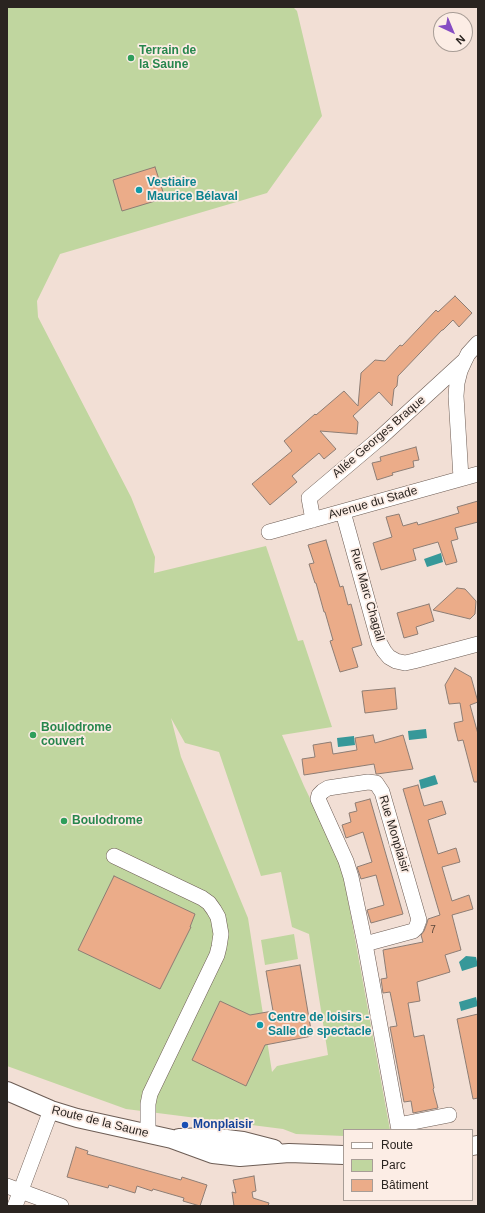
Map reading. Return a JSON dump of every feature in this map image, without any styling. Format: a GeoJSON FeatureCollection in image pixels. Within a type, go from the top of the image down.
{"type":"FeatureCollection","features":[{"type":"Feature","properties":{"kind":"street","name":"Allée Georges Braque"},"geometry":{"type":"LineString","coordinates":[[461,478],[456,396],[460,371],[468,354],[478,343]]}},
{"type":"Feature","properties":{"kind":"street","name":"Allée Georges Braque"},"geometry":{"type":"LineString","coordinates":[[313,520],[309,498],[380,438],[465,360]]}},
{"type":"Feature","properties":{"kind":"street","name":"Avenue du Stade"},"geometry":{"type":"LineString","coordinates":[[269,532],[478,474]]}},
{"type":"Feature","properties":{"kind":"street","name":"Rue Marc Chagall"},"geometry":{"type":"LineString","coordinates":[[343,512],[379,642],[384,651],[390,657],[396,661],[405,663],[478,644]]}},
{"type":"Feature","properties":{"kind":"street","name":"Rue Monplaisir"},"geometry":{"type":"LineString","coordinates":[[364,944],[413,930],[416,928],[419,920],[382,792],[376,784],[368,782],[328,788],[323,790],[318,799],[346,861],[350,877],[398,1128]]}},
{"type":"Feature","properties":{"kind":"street"},"geometry":{"type":"LineString","coordinates":[[114,856],[202,898],[209,904],[218,916],[221,934],[220,947],[217,954],[150,1094],[148,1104],[148,1126],[146,1133]]}},
{"type":"Feature","properties":{"kind":"street","name":"Route de la Saune"},"geometry":{"type":"LineString","coordinates":[[7,1092],[51,1110],[77,1118],[172,1138],[210,1137],[243,1141],[290,1153],[343,1155]]}},
{"type":"Feature","properties":{"kind":"street"},"geometry":{"type":"LineString","coordinates":[[15,1206],[51,1110]]}},
{"type":"Feature","properties":{"kind":"street"},"geometry":{"type":"LineString","coordinates":[[398,1128],[448,1115]]}},
{"type":"Feature","properties":{"kind":"street"},"geometry":{"type":"LineString","coordinates":[[7,1186],[61,1206]]}},
{"type":"Feature","properties":{"kind":"green space"},"geometry":{"type":"Polygon","coordinates":[[[7,7],[293,7],[297,11],[322,116],[267,193],[60,254],[37,301],[38,317],[131,497],[155,557],[154,573],[266,546],[298,641],[303,640],[332,727],[282,735],[304,786],[335,850],[343,873],[390,1129],[343,1129],[343,1136],[296,1134],[283,1129],[126,1109],[7,1066],[7,7]],[[171,718],[181,757],[248,918],[272,1072],[277,1066],[328,1055],[309,934],[292,927],[281,872],[261,876],[219,752],[185,743],[171,718]]]}},
{"type":"Feature","properties":{"kind":"green space"},"geometry":{"type":"Polygon","coordinates":[[[294,934],[298,959],[265,965],[261,940],[294,934]]]}},
{"type":"Feature","properties":{"kind":"water"},"geometry":{"type":"Polygon","coordinates":[[[441,553],[443,562],[427,567],[424,559],[441,553]]]}},
{"type":"Feature","properties":{"kind":"water"},"geometry":{"type":"Polygon","coordinates":[[[426,729],[427,738],[409,740],[408,731],[426,729]]]}},
{"type":"Feature","properties":{"kind":"water"},"geometry":{"type":"Polygon","coordinates":[[[354,736],[355,745],[338,747],[337,738],[354,736]]]}},
{"type":"Feature","properties":{"kind":"water"},"geometry":{"type":"Polygon","coordinates":[[[435,775],[438,784],[421,789],[419,780],[435,775]]]}},
{"type":"Feature","properties":{"kind":"water"},"geometry":{"type":"Polygon","coordinates":[[[466,956],[476,957],[478,966],[462,971],[459,962],[466,956]]]}},
{"type":"Feature","properties":{"kind":"water"},"geometry":{"type":"Polygon","coordinates":[[[476,997],[478,1006],[461,1011],[459,1002],[476,997]]]}},
{"type":"Feature","properties":{"kind":"building","name":"Vestiaire Maurice Bélaval"},"geometry":{"type":"Polygon","coordinates":[[[155,167],[165,198],[122,211],[113,180],[155,167]]]}},
{"type":"Feature","properties":{"kind":"building"},"geometry":{"type":"Polygon","coordinates":[[[455,296],[472,313],[459,327],[453,320],[398,376],[397,386],[394,389],[392,406],[379,392],[353,416],[358,422],[357,434],[320,431],[336,449],[324,459],[319,453],[292,476],[297,482],[270,505],[252,484],[292,451],[284,441],[344,391],[358,406],[361,373],[375,360],[385,361],[400,345],[402,346],[436,310],[438,312],[455,296]]]}},
{"type":"Feature","properties":{"kind":"building"},"geometry":{"type":"Polygon","coordinates":[[[416,447],[419,460],[413,461],[414,467],[392,473],[393,475],[377,480],[372,463],[381,461],[380,457],[416,447]]]}},
{"type":"Feature","properties":{"kind":"building"},"geometry":{"type":"Polygon","coordinates":[[[478,501],[478,522],[455,528],[458,539],[451,541],[457,562],[446,565],[438,542],[413,549],[416,560],[381,570],[373,543],[392,537],[386,517],[399,514],[403,526],[417,522],[418,525],[459,513],[457,507],[478,501]]]}},
{"type":"Feature","properties":{"kind":"building"},"geometry":{"type":"Polygon","coordinates":[[[326,540],[340,587],[343,586],[348,605],[351,604],[362,645],[352,648],[358,667],[340,672],[330,641],[333,640],[325,612],[309,564],[314,563],[308,545],[326,540]]]}},
{"type":"Feature","properties":{"kind":"building"},"geometry":{"type":"Polygon","coordinates":[[[457,588],[465,589],[476,601],[475,614],[470,619],[433,610],[457,588]]]}},
{"type":"Feature","properties":{"kind":"building"},"geometry":{"type":"Polygon","coordinates":[[[429,604],[434,621],[416,627],[418,634],[404,638],[397,613],[429,604]]]}},
{"type":"Feature","properties":{"kind":"building"},"geometry":{"type":"Polygon","coordinates":[[[455,668],[471,677],[478,702],[470,705],[478,734],[478,782],[474,782],[463,740],[458,741],[455,729],[454,723],[463,721],[460,703],[449,704],[445,685],[455,668]]]}},
{"type":"Feature","properties":{"kind":"building"},"geometry":{"type":"Polygon","coordinates":[[[395,688],[397,709],[365,713],[362,691],[395,688]]]}},
{"type":"Feature","properties":{"kind":"building"},"geometry":{"type":"Polygon","coordinates":[[[373,735],[375,743],[403,735],[413,769],[376,774],[374,764],[304,775],[302,759],[315,757],[313,745],[331,742],[333,754],[357,750],[355,738],[373,735]]]}},
{"type":"Feature","properties":{"kind":"building"},"geometry":{"type":"Polygon","coordinates":[[[418,785],[424,806],[442,801],[446,814],[428,820],[438,854],[456,848],[460,862],[442,867],[452,901],[469,895],[473,909],[452,915],[461,950],[445,955],[450,972],[417,982],[420,1001],[408,1003],[414,1037],[424,1035],[433,1089],[438,1108],[413,1113],[411,1101],[404,1102],[390,1027],[397,1026],[390,992],[383,993],[381,979],[387,978],[383,950],[423,942],[421,935],[428,919],[440,915],[403,789],[418,785]]]}},
{"type":"Feature","properties":{"kind":"building"},"geometry":{"type":"Polygon","coordinates":[[[370,799],[403,914],[371,923],[367,910],[384,905],[376,875],[361,879],[357,867],[372,862],[363,832],[346,838],[342,825],[351,822],[349,813],[357,811],[355,803],[370,799]]]}},
{"type":"Feature","properties":{"kind":"building"},"geometry":{"type":"Polygon","coordinates":[[[114,876],[195,914],[191,927],[160,989],[78,950],[114,876]]]}},
{"type":"Feature","properties":{"kind":"building","name":"Centre de loisirs - Salle de spectacle"},"geometry":{"type":"Polygon","coordinates":[[[300,965],[312,1036],[265,1045],[246,1086],[192,1060],[220,1001],[250,1015],[273,1011],[266,971],[300,965]]]}},
{"type":"Feature","properties":{"kind":"building"},"geometry":{"type":"Polygon","coordinates":[[[478,1014],[478,1098],[473,1099],[457,1019],[478,1014]]]}},
{"type":"Feature","properties":{"kind":"building"},"geometry":{"type":"Polygon","coordinates":[[[76,1147],[88,1151],[87,1154],[181,1180],[182,1177],[207,1185],[200,1206],[183,1201],[184,1198],[153,1189],[152,1191],[137,1186],[135,1193],[109,1185],[108,1188],[67,1177],[76,1147]]]}},
{"type":"Feature","properties":{"kind":"building"},"geometry":{"type":"Polygon","coordinates":[[[254,1176],[256,1191],[252,1192],[253,1198],[269,1203],[268,1206],[234,1206],[232,1192],[236,1193],[233,1180],[254,1176]]]}},
{"type":"Feature","properties":{"kind":"place","name":"Terrain de la Saune"},"geometry":{"type":"Point","coordinates":[131,58]}},
{"type":"Feature","properties":{"kind":"place","name":"Vestiaire Maurice Bélaval"},"geometry":{"type":"Point","coordinates":[139,190]}},
{"type":"Feature","properties":{"kind":"place","name":"Boulodrome couvert"},"geometry":{"type":"Point","coordinates":[33,735]}},
{"type":"Feature","properties":{"kind":"place","name":"Boulodrome"},"geometry":{"type":"Point","coordinates":[64,821]}},
{"type":"Feature","properties":{"kind":"place","name":"Centre de loisirs - Salle de spectacle"},"geometry":{"type":"Point","coordinates":[260,1025]}},
{"type":"Feature","properties":{"kind":"place","name":"Monplaisir"},"geometry":{"type":"Point","coordinates":[185,1125]}}]}
